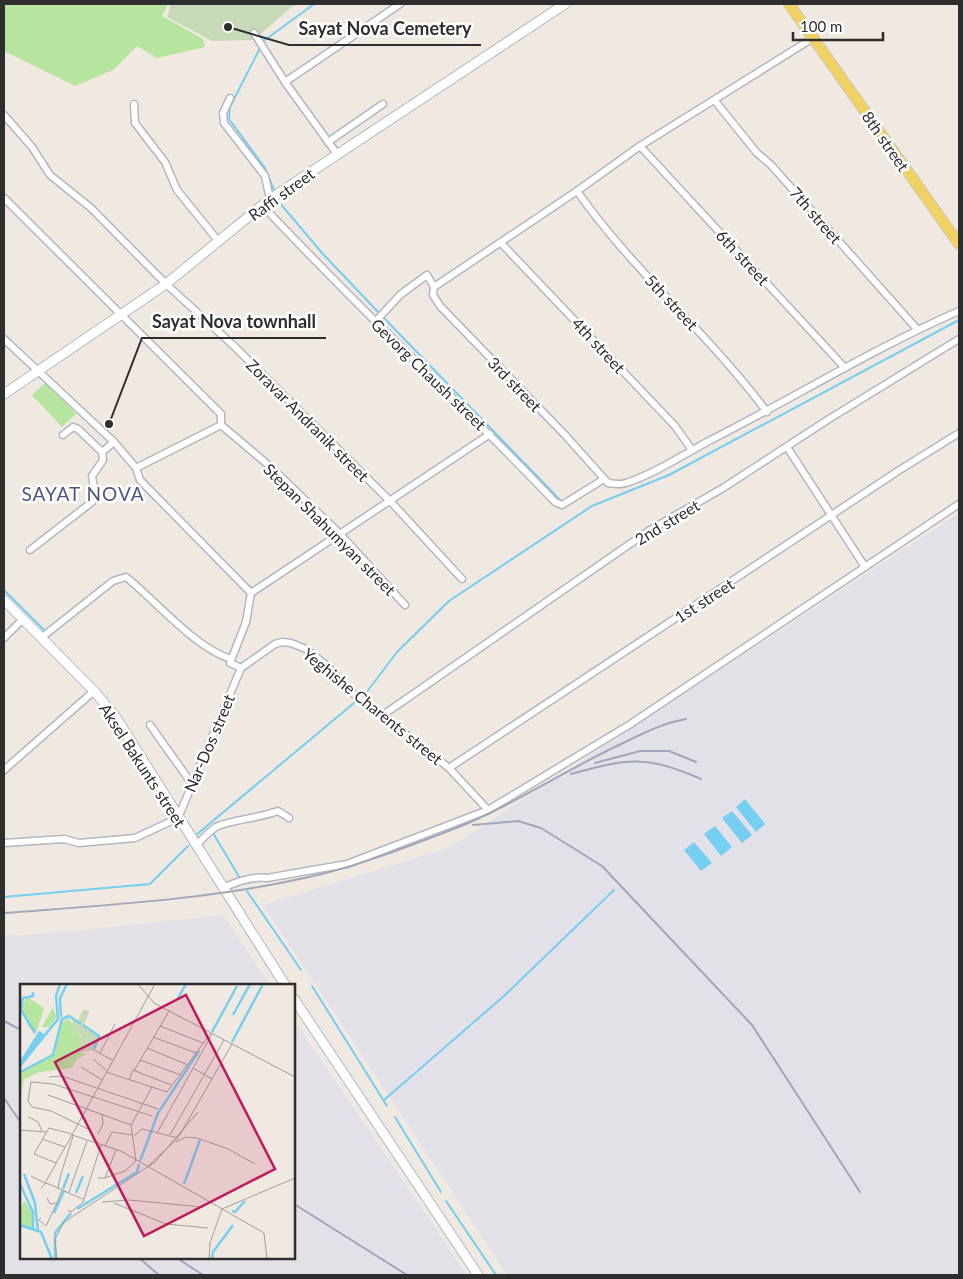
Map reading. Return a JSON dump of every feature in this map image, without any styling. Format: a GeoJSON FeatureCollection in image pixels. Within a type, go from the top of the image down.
{"type":"FeatureCollection","features":[{"type":"Feature","properties":{"kind":"main road","name":"Raffi street"},"geometry":{"type":"LineString","coordinates":[[4,394],[166,284],[266,202],[565,4]]}},
{"type":"Feature","properties":{"kind":"main road","name":"8th street"},"geometry":{"type":"LineString","coordinates":[[789,4],[959,244]]}},
{"type":"Feature","properties":{"kind":"main road","name":"Aksel Bakunts street"},"geometry":{"type":"LineString","coordinates":[[4,600],[115,716],[284,984]]}},
{"type":"Feature","properties":{"kind":"main road"},"geometry":{"type":"LineString","coordinates":[[295,1000],[478,1275]]}},
{"type":"Feature","properties":{"kind":"street"},"geometry":{"type":"LineString","coordinates":[[285,82],[400,4]]}},
{"type":"Feature","properties":{"kind":"street"},"geometry":{"type":"LineString","coordinates":[[254,33],[285,82],[337,154]]}},
{"type":"Feature","properties":{"kind":"street"},"geometry":{"type":"LineString","coordinates":[[375,322],[401,294],[427,275],[434,287],[577,191],[640,146],[715,101],[813,38]]}},
{"type":"Feature","properties":{"kind":"street"},"geometry":{"type":"LineString","coordinates":[[230,98],[223,113],[224,123],[265,176],[266,202]]}},
{"type":"Feature","properties":{"kind":"street","name":"7th street"},"geometry":{"type":"LineString","coordinates":[[715,101],[757,153],[771,165],[917,329]]}},
{"type":"Feature","properties":{"kind":"street"},"geometry":{"type":"LineString","coordinates":[[134,104],[135,124],[165,162],[177,190],[219,242]]}},
{"type":"Feature","properties":{"kind":"street"},"geometry":{"type":"LineString","coordinates":[[328,142],[383,104]]}},
{"type":"Feature","properties":{"kind":"street","name":"Zoravar Andranik street"},"geometry":{"type":"LineString","coordinates":[[4,115],[32,147],[50,175],[90,208],[166,284],[234,346],[390,502],[462,580]]}},
{"type":"Feature","properties":{"kind":"street","name":"6th street"},"geometry":{"type":"LineString","coordinates":[[640,146],[845,368]]}},
{"type":"Feature","properties":{"kind":"street","name":"5th street"},"geometry":{"type":"LineString","coordinates":[[577,191],[602,226],[740,376],[767,412]]}},
{"type":"Feature","properties":{"kind":"street","name":"Stepan Shahumyan street"},"geometry":{"type":"LineString","coordinates":[[4,198],[221,414],[221,425],[272,468],[341,535],[405,605]]}},
{"type":"Feature","properties":{"kind":"street","name":"Gevorg Chaush street"},"geometry":{"type":"LineString","coordinates":[[266,202],[375,322],[490,434],[555,502],[562,505],[604,479]]}},
{"type":"Feature","properties":{"kind":"street","name":"4th street"},"geometry":{"type":"LineString","coordinates":[[501,243],[675,426],[692,450]]}},
{"type":"Feature","properties":{"kind":"street","name":"3rd street"},"geometry":{"type":"LineString","coordinates":[[434,287],[433,295],[440,306],[565,435],[604,479]]}},
{"type":"Feature","properties":{"kind":"street"},"geometry":{"type":"LineString","coordinates":[[604,479],[608,483],[626,483],[767,412],[917,329],[959,311]]}},
{"type":"Feature","properties":{"kind":"street"},"geometry":{"type":"LineString","coordinates":[[4,339],[114,442],[136,468],[140,480],[251,593]]}},
{"type":"Feature","properties":{"kind":"street","name":"2nd street"},"geometry":{"type":"LineString","coordinates":[[383,715],[650,530],[723,488],[959,339]]}},
{"type":"Feature","properties":{"kind":"street"},"geometry":{"type":"LineString","coordinates":[[136,468],[221,425]]}},
{"type":"Feature","properties":{"kind":"street"},"geometry":{"type":"LineString","coordinates":[[30,550],[92,502],[95,494],[92,476],[103,460],[102,452],[78,429],[73,427],[63,435]]}},
{"type":"Feature","properties":{"kind":"street","name":"1st street"},"geometry":{"type":"LineString","coordinates":[[449,768],[959,433]]}},
{"type":"Feature","properties":{"kind":"street"},"geometry":{"type":"LineString","coordinates":[[241,668],[230,663],[246,622],[251,593],[341,535],[490,434]]}},
{"type":"Feature","properties":{"kind":"street"},"geometry":{"type":"LineString","coordinates":[[102,452],[114,442]]}},
{"type":"Feature","properties":{"kind":"street"},"geometry":{"type":"LineString","coordinates":[[787,447],[865,567]]}},
{"type":"Feature","properties":{"kind":"street"},"geometry":{"type":"LineString","coordinates":[[223,888],[234,883],[262,877],[268,878],[348,864],[488,810],[630,725],[959,504]]}},
{"type":"Feature","properties":{"kind":"street"},"geometry":{"type":"LineString","coordinates":[[41,638],[113,581],[126,577],[219,656],[231,659]]}},
{"type":"Feature","properties":{"kind":"street"},"geometry":{"type":"LineString","coordinates":[[4,638],[23,620]]}},
{"type":"Feature","properties":{"kind":"street","name":"Yeghishe Charents street"},"geometry":{"type":"LineString","coordinates":[[241,668],[275,644],[291,643],[306,650],[325,664],[354,694],[449,768],[488,810]]}},
{"type":"Feature","properties":{"kind":"street","name":"Nar-Dos street"},"geometry":{"type":"LineString","coordinates":[[178,818],[241,668]]}},
{"type":"Feature","properties":{"kind":"street"},"geometry":{"type":"LineString","coordinates":[[4,770],[94,692]]}},
{"type":"Feature","properties":{"kind":"street"},"geometry":{"type":"LineString","coordinates":[[150,725],[192,784]]}},
{"type":"Feature","properties":{"kind":"street"},"geometry":{"type":"LineString","coordinates":[[196,846],[210,831],[219,826],[261,818],[278,811],[289,818]]}},
{"type":"Feature","properties":{"kind":"street"},"geometry":{"type":"LineString","coordinates":[[4,843],[64,839],[80,843],[135,838],[178,818]]}},
{"type":"Feature","properties":{"kind":"shaded area"},"geometry":{"type":"Polygon","coordinates":[[[959,513],[959,1275],[507,1275],[263,905],[449,848],[959,513]]]}},
{"type":"Feature","properties":{"kind":"shaded area"},"geometry":{"type":"Polygon","coordinates":[[[223,915],[269,984],[20,984],[20,1259],[295,1259],[295,1021],[467,1275],[4,1275],[4,936],[55,933],[223,915]]]}},
{"type":"Feature","properties":{"kind":"green space"},"geometry":{"type":"Polygon","coordinates":[[[4,4],[168,4],[162,16],[203,39],[205,47],[157,58],[137,46],[113,70],[75,86],[4,51],[4,4]]]}},
{"type":"Feature","properties":{"kind":"green space"},"geometry":{"type":"Polygon","coordinates":[[[171,4],[295,4],[254,40],[212,41],[167,17],[171,4]]]}},
{"type":"Feature","properties":{"kind":"green space"},"geometry":{"type":"Polygon","coordinates":[[[46,382],[76,414],[62,427],[32,395],[46,382]]]}},
{"type":"Feature","properties":{"kind":"water"},"geometry":{"type":"Polygon","coordinates":[[[745,799],[765,824],[756,832],[736,807],[745,799]]]}},
{"type":"Feature","properties":{"kind":"water"},"geometry":{"type":"Polygon","coordinates":[[[732,811],[752,835],[742,843],[722,818],[732,811]]]}},
{"type":"Feature","properties":{"kind":"water"},"geometry":{"type":"Polygon","coordinates":[[[715,826],[732,847],[721,856],[704,834],[715,826]]]}},
{"type":"Feature","properties":{"kind":"water"},"geometry":{"type":"Polygon","coordinates":[[[694,842],[712,863],[701,871],[684,850],[694,842]]]}},
{"type":"Feature","properties":{"kind":"waterway"},"geometry":{"type":"LineString","coordinates":[[265,40],[314,4]]}},
{"type":"Feature","properties":{"kind":"waterway"},"geometry":{"type":"LineString","coordinates":[[260,48],[230,107],[229,119],[265,168],[274,190]]}},
{"type":"Feature","properties":{"kind":"waterway"},"geometry":{"type":"LineString","coordinates":[[278,201],[323,254],[380,314]]}},
{"type":"Feature","properties":{"kind":"waterway"},"geometry":{"type":"LineString","coordinates":[[383,317],[562,502]]}},
{"type":"Feature","properties":{"kind":"waterway"},"geometry":{"type":"LineString","coordinates":[[196,835],[366,693],[397,652],[449,601],[592,506],[669,475],[959,320]]}},
{"type":"Feature","properties":{"kind":"waterway"},"geometry":{"type":"LineString","coordinates":[[4,590],[44,630]]}},
{"type":"Feature","properties":{"kind":"waterway"},"geometry":{"type":"LineString","coordinates":[[213,833],[241,880]]}},
{"type":"Feature","properties":{"kind":"waterway"},"geometry":{"type":"LineString","coordinates":[[4,897],[150,884],[188,846]]}},
{"type":"Feature","properties":{"kind":"waterway"},"geometry":{"type":"LineString","coordinates":[[384,1100],[504,996],[614,890]]}},
{"type":"Feature","properties":{"kind":"waterway"},"geometry":{"type":"LineString","coordinates":[[247,891],[301,970]]}},
{"type":"Feature","properties":{"kind":"waterway"},"geometry":{"type":"LineString","coordinates":[[312,986],[387,1106]]}},
{"type":"Feature","properties":{"kind":"waterway"},"geometry":{"type":"LineString","coordinates":[[395,1117],[441,1192]]}},
{"type":"Feature","properties":{"kind":"waterway"},"geometry":{"type":"LineString","coordinates":[[446,1201],[496,1275]]}},
{"type":"Feature","properties":{"kind":"railway"},"geometry":{"type":"LineString","coordinates":[[4,913],[124,904],[243,890],[338,870],[473,821],[631,739],[661,726],[686,719]]}},
{"type":"Feature","properties":{"kind":"railway"},"geometry":{"type":"LineString","coordinates":[[595,763],[640,751],[669,751],[696,762]]}},
{"type":"Feature","properties":{"kind":"railway"},"geometry":{"type":"LineString","coordinates":[[571,774],[623,762],[637,761],[666,766],[701,779]]}},
{"type":"Feature","properties":{"kind":"railway"},"geometry":{"type":"LineString","coordinates":[[473,825],[518,821],[541,828],[602,866],[752,1025],[860,1192]]}},
{"type":"Feature","properties":{"kind":"railway"},"geometry":{"type":"LineString","coordinates":[[4,1021],[20,1029]]}},
{"type":"Feature","properties":{"kind":"railway"},"geometry":{"type":"LineString","coordinates":[[4,1098],[20,1122]]}},
{"type":"Feature","properties":{"kind":"railway"},"geometry":{"type":"LineString","coordinates":[[295,1205],[407,1275]]}},
{"type":"Feature","properties":{"kind":"railway"},"geometry":{"type":"LineString","coordinates":[[140,1259],[159,1275]]}},
{"type":"Feature","properties":{"kind":"railway"},"geometry":{"type":"LineString","coordinates":[[179,1259],[203,1275]]}},
{"type":"Feature","properties":{"kind":"place","name":"Sayat Nova Cemetery"},"geometry":{"type":"Point","coordinates":[228,27]}},
{"type":"Feature","properties":{"kind":"place","name":"Sayat Nova townhall"},"geometry":{"type":"Point","coordinates":[109,424]}},
{"type":"Feature","properties":{"kind":"district","name":"SAYAT NOVA"},"geometry":{"type":"Point","coordinates":[83,493]}}]}
